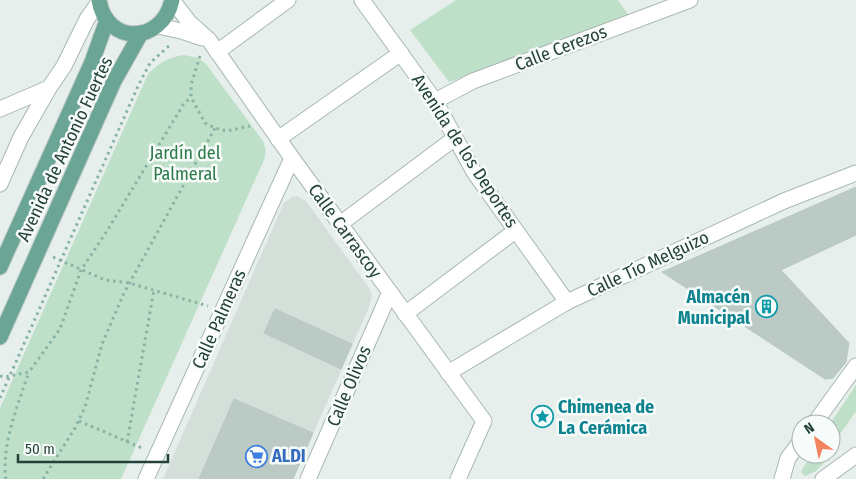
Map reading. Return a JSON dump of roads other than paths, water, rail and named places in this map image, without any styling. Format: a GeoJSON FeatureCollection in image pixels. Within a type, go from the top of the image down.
{"type":"FeatureCollection","features":[{"type":"Feature","properties":{"kind":"main road"},"geometry":{"type":"LineString","coordinates":[[99,1],[102,12],[114,27],[122,31],[141,33],[158,26],[165,19],[170,10],[172,0]]}},
{"type":"Feature","properties":{"kind":"main road","name":"Avenida de Antonio Fuertes"},"geometry":{"type":"LineString","coordinates":[[0,267],[92,62],[107,20]]}},
{"type":"Feature","properties":{"kind":"main road","name":"Avenida de Antonio Fuertes"},"geometry":{"type":"LineString","coordinates":[[0,337],[114,81],[141,33]]}},
{"type":"Feature","properties":{"kind":"street","name":"Calle Carrascoy"},"geometry":{"type":"LineString","coordinates":[[172,0],[189,22],[213,46],[278,139],[484,421],[458,479]]}},
{"type":"Feature","properties":{"kind":"street"},"geometry":{"type":"LineString","coordinates":[[158,26],[182,31],[213,46],[288,0]]}},
{"type":"Feature","properties":{"kind":"street","name":"Avenida de los Deportes"},"geometry":{"type":"LineString","coordinates":[[362,0],[435,101],[474,172],[567,302]]}},
{"type":"Feature","properties":{"kind":"street","name":"Calle Cerezos"},"geometry":{"type":"LineString","coordinates":[[435,101],[473,81],[690,0]]}},
{"type":"Feature","properties":{"kind":"street","name":"Avenida de Antonio Fuertes"},"geometry":{"type":"LineString","coordinates":[[0,184],[21,137],[64,66],[87,18],[99,1]]}},
{"type":"Feature","properties":{"kind":"street"},"geometry":{"type":"LineString","coordinates":[[278,139],[401,53]]}},
{"type":"Feature","properties":{"kind":"street"},"geometry":{"type":"LineString","coordinates":[[0,110],[49,88]]}},
{"type":"Feature","properties":{"kind":"street"},"geometry":{"type":"LineString","coordinates":[[340,224],[455,138]]}},
{"type":"Feature","properties":{"kind":"street","name":"Calle Palmeras"},"geometry":{"type":"LineString","coordinates":[[146,479],[292,158]]}},
{"type":"Feature","properties":{"kind":"street","name":"Calle Tío Melguizo"},"geometry":{"type":"LineString","coordinates":[[448,373],[567,302],[784,201],[856,173]]}},
{"type":"Feature","properties":{"kind":"street"},"geometry":{"type":"LineString","coordinates":[[405,314],[515,231]]}},
{"type":"Feature","properties":{"kind":"street","name":"Calle Olivos"},"geometry":{"type":"LineString","coordinates":[[308,479],[390,292]]}},
{"type":"Feature","properties":{"kind":"street"},"geometry":{"type":"LineString","coordinates":[[821,414],[856,366]]}},
{"type":"Feature","properties":{"kind":"street"},"geometry":{"type":"LineString","coordinates":[[782,479],[791,454]]}},
{"type":"Feature","properties":{"kind":"street"},"geometry":{"type":"LineString","coordinates":[[823,479],[856,455]]}},
{"type":"Feature","properties":{"kind":"place","name":"Almacén Municipal"},"geometry":{"type":"Point","coordinates":[766,307]}},
{"type":"Feature","properties":{"kind":"place","name":"Chimenea de La Cerámica"},"geometry":{"type":"Point","coordinates":[542,417]}},
{"type":"Feature","properties":{"kind":"place","name":"ALDI"},"geometry":{"type":"Point","coordinates":[256,456]}},
{"type":"Feature","properties":{"kind":"park label","name":"Jardín del Palmeral"},"geometry":{"type":"Point","coordinates":[185,163]}}]}
